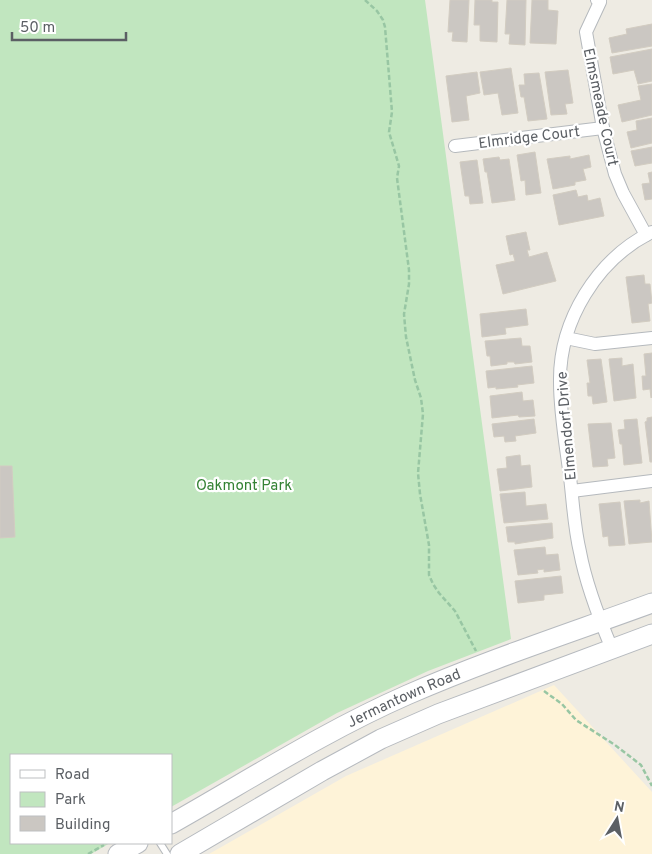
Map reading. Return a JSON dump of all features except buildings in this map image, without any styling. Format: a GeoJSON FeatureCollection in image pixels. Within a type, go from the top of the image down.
{"type":"FeatureCollection","features":[{"type":"Feature","properties":{"kind":"main road","name":"Jermantown Road"},"geometry":{"type":"LineString","coordinates":[[172,823],[338,728],[407,695],[652,603]]}},
{"type":"Feature","properties":{"kind":"main road","name":"Jermantown Road"},"geometry":{"type":"LineString","coordinates":[[180,854],[322,771],[381,739],[446,711],[652,634]]}},
{"type":"Feature","properties":{"kind":"main road"},"geometry":{"type":"LineString","coordinates":[[118,854],[136,844]]}},
{"type":"Feature","properties":{"kind":"street","name":"Elmsmeade Court"},"geometry":{"type":"LineString","coordinates":[[597,0],[600,2],[586,32],[603,128],[615,174],[623,193],[649,233]]}},
{"type":"Feature","properties":{"kind":"street","name":"Elmridge Court"},"geometry":{"type":"LineString","coordinates":[[455,146],[603,128]]}},
{"type":"Feature","properties":{"kind":"street","name":"Elmendorf Drive"},"geometry":{"type":"LineString","coordinates":[[612,649],[587,581],[580,552],[560,383],[561,362],[566,338],[577,308],[594,281],[629,246],[649,233]]}},
{"type":"Feature","properties":{"kind":"street"},"geometry":{"type":"LineString","coordinates":[[566,338],[595,344],[652,338]]}},
{"type":"Feature","properties":{"kind":"street"},"geometry":{"type":"LineString","coordinates":[[572,491],[652,481]]}},
{"type":"Feature","properties":{"kind":"path"},"geometry":{"type":"LineString","coordinates":[[365,0],[383,20],[389,66],[392,112],[389,132],[399,166],[397,178],[409,270],[409,284],[404,314],[406,337],[423,414],[418,473],[429,545],[429,575],[436,588],[455,612],[477,653]]}},
{"type":"Feature","properties":{"kind":"path"},"geometry":{"type":"LineString","coordinates":[[542,690],[562,704],[576,720],[615,744],[641,765],[652,786]]}},
{"type":"Feature","properties":{"kind":"path"},"geometry":{"type":"LineString","coordinates":[[88,854],[105,844]]}},
{"type":"Feature","properties":{"kind":"shaded area"},"geometry":{"type":"Polygon","coordinates":[[[554,685],[652,792],[652,854],[209,854],[346,776],[554,685]]]}},
{"type":"Feature","properties":{"kind":"green space","name":"Oakmont Park"},"geometry":{"type":"Polygon","coordinates":[[[0,0],[425,0],[511,639],[428,671],[337,713],[172,806],[172,754],[10,754],[10,844],[108,844],[91,854],[0,854],[0,0]]]}}]}
